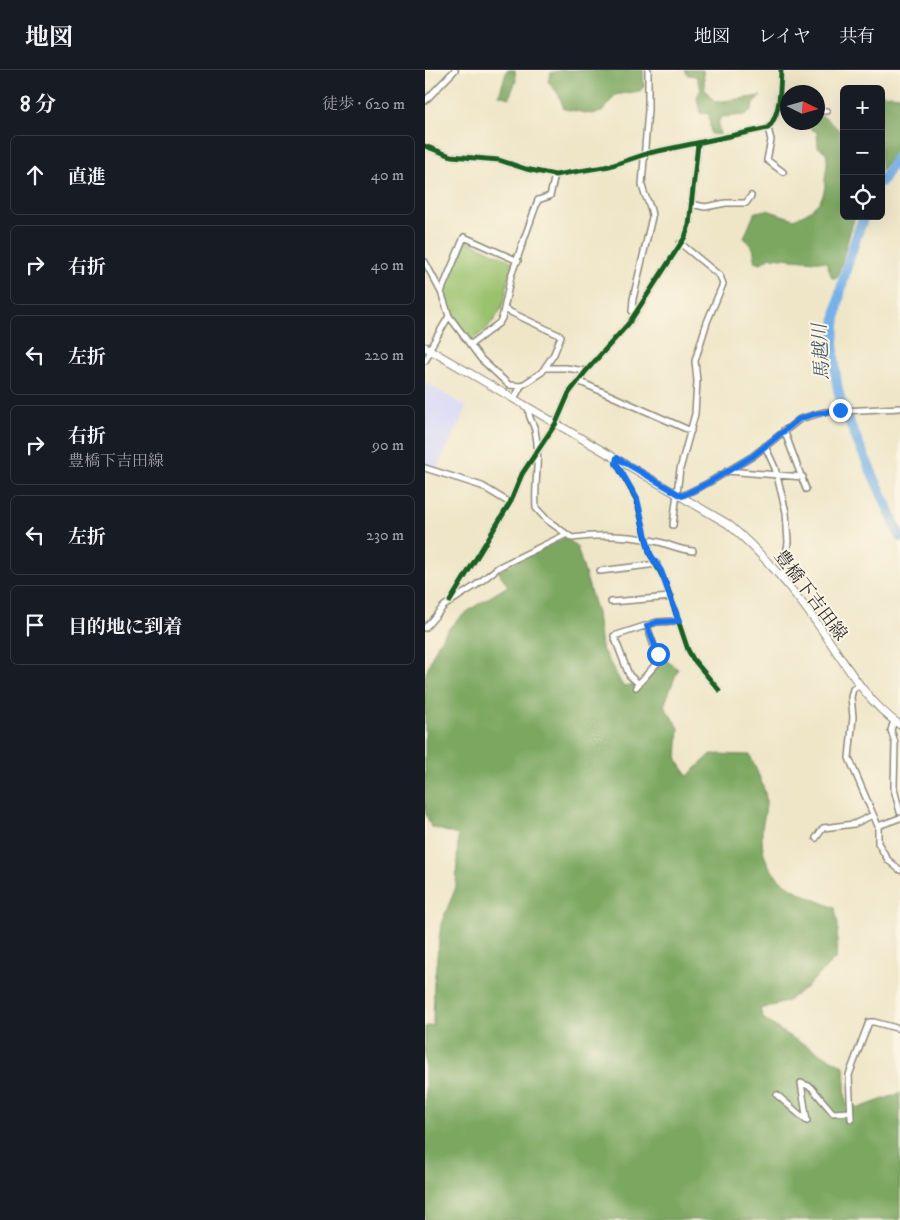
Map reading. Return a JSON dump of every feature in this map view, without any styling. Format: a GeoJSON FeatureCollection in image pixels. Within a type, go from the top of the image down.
{"type":"FeatureCollection","features":[{"type":"Feature","properties":{"kind":"main road","name":"豊橋下吉田線"},"geometry":{"type":"LineString","coordinates":[[428,349],[728,524],[748,541],[783,578],[859,685],[875,704],[897,723]]}},
{"type":"Feature","properties":{"kind":"street"},"geometry":{"type":"LineString","coordinates":[[425,101],[455,70]]}},
{"type":"Feature","properties":{"kind":"street"},"geometry":{"type":"LineString","coordinates":[[634,315],[632,310],[633,299],[652,217],[651,208],[642,190],[643,156],[648,110],[648,70]]}},
{"type":"Feature","properties":{"kind":"street"},"geometry":{"type":"LineString","coordinates":[[425,146],[451,156],[499,160],[526,169],[555,175],[610,166],[643,156],[767,128],[772,124],[778,105],[781,70]]}},
{"type":"Feature","properties":{"kind":"street"},"geometry":{"type":"LineString","coordinates":[[767,128],[771,140],[767,160],[783,172]]}},
{"type":"Feature","properties":{"kind":"street"},"geometry":{"type":"LineString","coordinates":[[425,628],[450,601],[510,503],[521,474],[556,423],[569,393],[586,371],[622,332],[681,243],[688,229],[696,177],[698,144]]}},
{"type":"Feature","properties":{"kind":"street"},"geometry":{"type":"LineString","coordinates":[[470,345],[499,323],[511,276],[518,261],[538,200],[550,196],[555,175]]}},
{"type":"Feature","properties":{"kind":"street"},"geometry":{"type":"LineString","coordinates":[[691,204],[705,207],[726,203],[746,203],[751,196]]}},
{"type":"Feature","properties":{"kind":"street"},"geometry":{"type":"LineString","coordinates":[[441,292],[464,238],[518,261]]}},
{"type":"Feature","properties":{"kind":"street"},"geometry":{"type":"LineString","coordinates":[[673,525],[679,495],[680,469],[691,431],[697,381],[695,362],[707,322],[723,284],[722,278],[681,243]]}},
{"type":"Feature","properties":{"kind":"street"},"geometry":{"type":"LineString","coordinates":[[425,262],[441,292],[449,316],[470,345],[509,386],[521,386]]}},
{"type":"Feature","properties":{"kind":"street"},"geometry":{"type":"LineString","coordinates":[[504,309],[561,336],[554,354],[545,368],[521,386],[514,399]]}},
{"type":"Feature","properties":{"kind":"street"},"geometry":{"type":"LineString","coordinates":[[425,361],[428,349],[449,316]]}},
{"type":"Feature","properties":{"kind":"street"},"geometry":{"type":"LineString","coordinates":[[545,368],[566,368],[586,371]]}},
{"type":"Feature","properties":{"kind":"street"},"geometry":{"type":"LineString","coordinates":[[578,381],[691,431]]}},
{"type":"Feature","properties":{"kind":"street"},"geometry":{"type":"LineString","coordinates":[[529,408],[528,412],[535,430],[538,449],[536,508],[565,535],[572,538],[610,534],[661,542],[679,550],[693,551]]}},
{"type":"Feature","properties":{"kind":"street"},"geometry":{"type":"LineString","coordinates":[[679,495],[727,471],[765,446],[799,419],[840,410],[900,408]]}},
{"type":"Feature","properties":{"kind":"street"},"geometry":{"type":"LineString","coordinates":[[784,430],[806,489]]}},
{"type":"Feature","properties":{"kind":"street"},"geometry":{"type":"LineString","coordinates":[[765,446],[777,476],[785,505],[788,536],[783,578]]}},
{"type":"Feature","properties":{"kind":"street"},"geometry":{"type":"LineString","coordinates":[[617,458],[616,463],[633,492],[641,512],[650,554],[657,564],[671,597],[693,659],[719,690]]}},
{"type":"Feature","properties":{"kind":"street"},"geometry":{"type":"LineString","coordinates":[[425,468],[482,486],[510,503]]}},
{"type":"Feature","properties":{"kind":"street"},"geometry":{"type":"LineString","coordinates":[[727,471],[803,477]]}},
{"type":"Feature","properties":{"kind":"street"},"geometry":{"type":"LineString","coordinates":[[450,601],[475,586],[499,567],[565,535]]}},
{"type":"Feature","properties":{"kind":"street"},"geometry":{"type":"LineString","coordinates":[[600,570],[657,564]]}},
{"type":"Feature","properties":{"kind":"street"},"geometry":{"type":"LineString","coordinates":[[611,602],[671,597]]}},
{"type":"Feature","properties":{"kind":"street"},"geometry":{"type":"LineString","coordinates":[[647,626],[658,658],[657,663],[637,685],[629,675],[614,636],[657,622],[679,621]]}},
{"type":"Feature","properties":{"kind":"street"},"geometry":{"type":"LineString","coordinates":[[859,685],[853,690],[851,697],[853,717],[849,758],[878,826],[878,843],[888,860],[900,870]]}},
{"type":"Feature","properties":{"kind":"street"},"geometry":{"type":"LineString","coordinates":[[897,723],[891,730],[895,743],[895,788],[900,812]]}},
{"type":"Feature","properties":{"kind":"street"},"geometry":{"type":"LineString","coordinates":[[816,838],[823,828],[854,824],[873,815]]}},
{"type":"Feature","properties":{"kind":"street"},"geometry":{"type":"LineString","coordinates":[[878,826],[900,818]]}},
{"type":"Feature","properties":{"kind":"street"},"geometry":{"type":"LineString","coordinates":[[851,1119],[849,1075],[869,1022],[900,1029]]}},
{"type":"Feature","properties":{"kind":"street"},"geometry":{"type":"LineString","coordinates":[[777,1095],[807,1121],[801,1083],[811,1087],[833,1113],[850,1112]]}},
{"type":"Feature","properties":{"kind":"shaded area"},"geometry":{"type":"Polygon","coordinates":[[[425,382],[467,407],[436,470],[425,466],[425,382]]]}},
{"type":"Feature","properties":{"kind":"green space"},"geometry":{"type":"Polygon","coordinates":[[[507,70],[515,70],[516,81],[509,98],[499,95],[507,70]]]}},
{"type":"Feature","properties":{"kind":"green space"},"geometry":{"type":"Polygon","coordinates":[[[561,70],[643,70],[644,87],[640,91],[615,95],[602,112],[592,114],[564,109],[559,95],[548,81],[551,73],[561,70]]]}},
{"type":"Feature","properties":{"kind":"green space"},"geometry":{"type":"Polygon","coordinates":[[[685,70],[703,70],[705,90],[715,102],[761,96],[753,103],[752,110],[744,115],[721,117],[718,123],[720,135],[711,134],[709,114],[700,113],[697,97],[701,89],[696,76],[688,75],[685,70]]]}},
{"type":"Feature","properties":{"kind":"green space"},"geometry":{"type":"Polygon","coordinates":[[[885,94],[900,96],[900,146],[885,165],[885,94]]]}},
{"type":"Feature","properties":{"kind":"green space"},"geometry":{"type":"Polygon","coordinates":[[[825,118],[840,130],[840,220],[854,220],[837,278],[832,278],[826,262],[771,257],[761,263],[754,261],[753,248],[744,238],[755,212],[767,210],[794,219],[806,213],[820,201],[824,190],[827,157],[826,152],[818,147],[817,132],[813,130],[825,130],[825,118]]]}},
{"type":"Feature","properties":{"kind":"green space"},"geometry":{"type":"Polygon","coordinates":[[[466,240],[513,262],[501,309],[493,322],[469,342],[450,314],[443,293],[466,240]]]}},
{"type":"Feature","properties":{"kind":"green space"},"geometry":{"type":"Polygon","coordinates":[[[566,537],[577,547],[597,613],[601,647],[623,686],[639,684],[648,673],[666,660],[678,669],[664,706],[679,728],[677,760],[688,776],[711,754],[750,755],[766,798],[762,833],[763,849],[767,863],[774,874],[795,890],[835,908],[838,925],[836,958],[808,986],[786,1002],[760,1009],[763,1018],[787,1035],[844,1066],[846,1102],[859,1108],[900,1093],[900,1220],[425,1220],[425,1027],[433,1025],[434,982],[441,924],[456,887],[458,835],[431,827],[425,811],[425,677],[438,644],[455,622],[478,604],[508,586],[498,571],[566,537]]]}},
{"type":"Feature","properties":{"kind":"waterway","name":"馬越川"},"geometry":{"type":"LineString","coordinates":[[885,176],[900,152]]}},
{"type":"Feature","properties":{"kind":"waterway","name":"馬越川"},"geometry":{"type":"LineString","coordinates":[[863,220],[849,260],[838,304],[834,348],[835,371],[839,394],[845,412],[900,537]]}},
{"type":"Feature","properties":{"kind":"cycle path"},"geometry":{"type":"LineString","coordinates":[[425,146],[451,156],[499,160],[526,169],[555,175],[610,166],[649,153],[768,128],[778,109],[781,70]]}},
{"type":"Feature","properties":{"kind":"cycle path"},"geometry":{"type":"LineString","coordinates":[[450,601],[510,503],[522,474],[556,423],[569,393],[629,323],[685,237],[689,225],[698,144]]}},
{"type":"Feature","properties":{"kind":"cycle path"},"geometry":{"type":"LineString","coordinates":[[617,458],[616,463],[636,499],[650,554],[665,581],[688,650],[693,659],[719,690]]}},
{"type":"Feature","properties":{"kind":"route"},"geometry":{"type":"LineString","coordinates":[[658,654],[647,626],[657,622],[674,623],[679,621],[661,571],[650,554],[637,499],[616,463],[617,458],[682,496],[753,456],[799,419],[840,410]]}}]}
